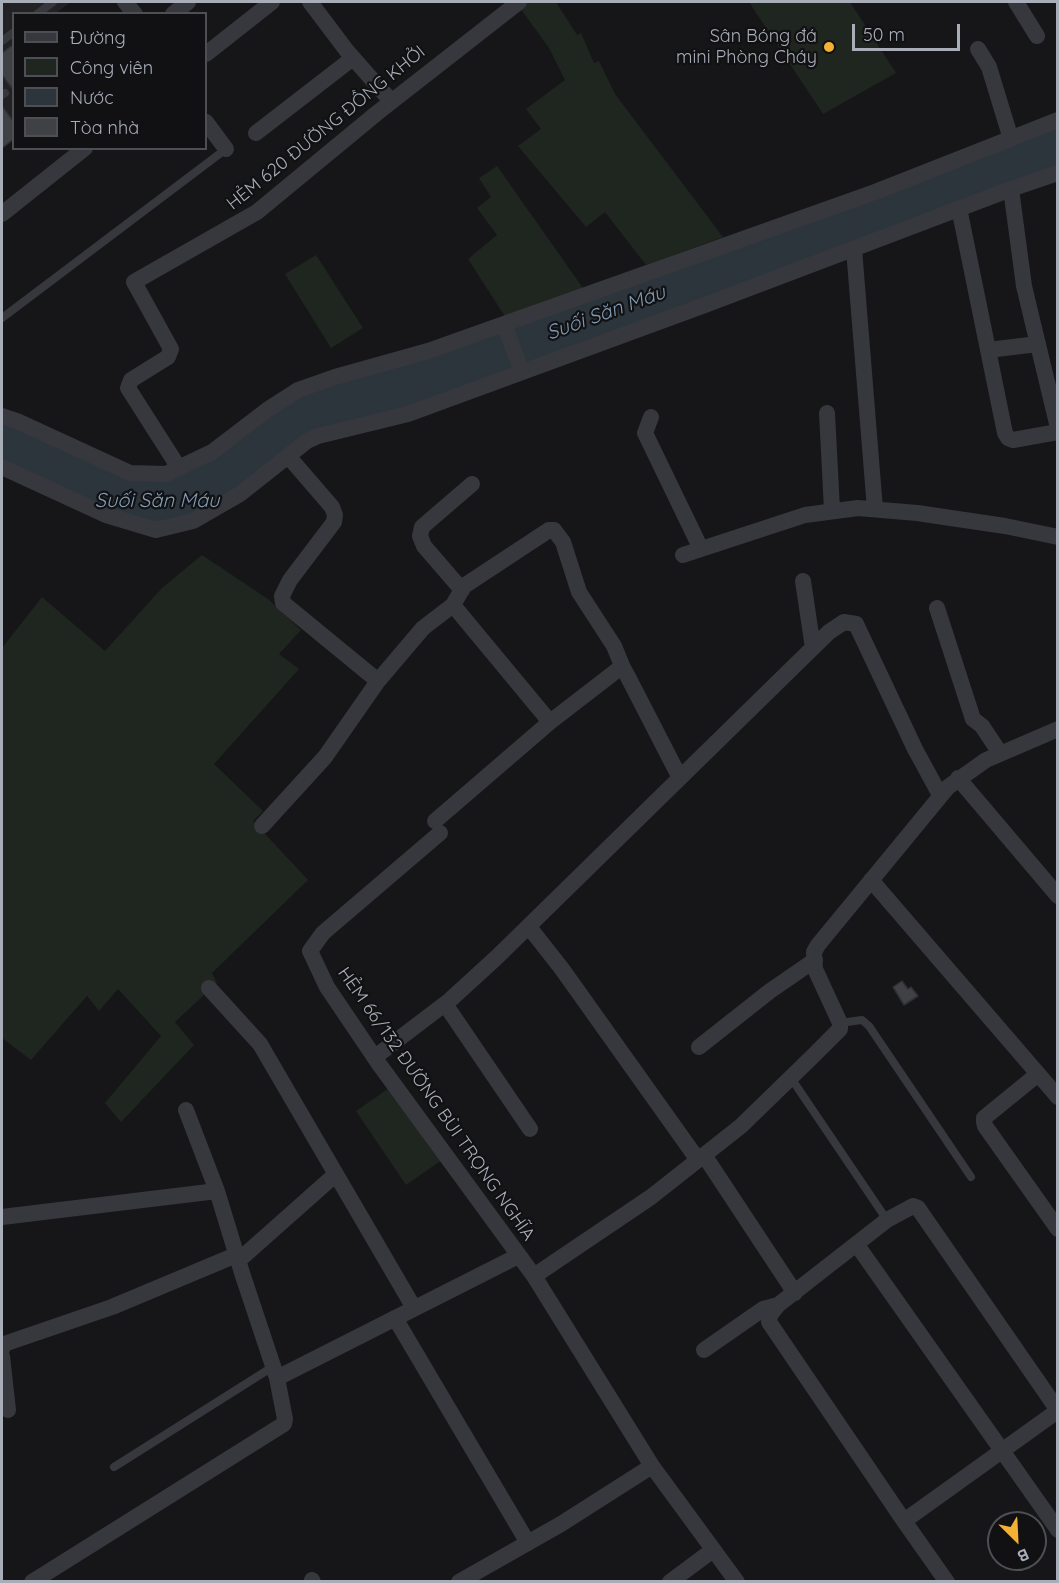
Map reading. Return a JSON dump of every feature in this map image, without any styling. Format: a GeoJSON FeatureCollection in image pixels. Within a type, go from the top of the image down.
{"type":"FeatureCollection","features":[{"type":"Feature","properties":{"kind":"street"},"geometry":{"type":"LineString","coordinates":[[176,12],[188,2]]}},
{"type":"Feature","properties":{"kind":"street"},"geometry":{"type":"LineString","coordinates":[[207,53],[272,2]]}},
{"type":"Feature","properties":{"kind":"street"},"geometry":{"type":"LineString","coordinates":[[310,2],[353,58],[391,101]]}},
{"type":"Feature","properties":{"kind":"street","name":"HẺM 620 ĐƯỜNG ĐỒNG KHỞI"},"geometry":{"type":"LineString","coordinates":[[179,468],[128,388],[131,380],[168,357],[171,349],[134,282],[257,212],[391,101],[519,2]]}},
{"type":"Feature","properties":{"kind":"street"},"geometry":{"type":"LineString","coordinates":[[1016,2],[1037,36]]}},
{"type":"Feature","properties":{"kind":"street"},"geometry":{"type":"LineString","coordinates":[[978,49],[987,64],[1011,139]]}},
{"type":"Feature","properties":{"kind":"street"},"geometry":{"type":"LineString","coordinates":[[256,133],[353,58]]}},
{"type":"Feature","properties":{"kind":"street"},"geometry":{"type":"LineString","coordinates":[[2,416],[130,474],[166,474],[212,452],[267,410],[298,390],[335,377],[428,351],[504,324],[875,192],[1058,120]]}},
{"type":"Feature","properties":{"kind":"street"},"geometry":{"type":"LineString","coordinates":[[207,123],[226,149]]}},
{"type":"Feature","properties":{"kind":"street"},"geometry":{"type":"LineString","coordinates":[[2,214],[82,150]]}},
{"type":"Feature","properties":{"kind":"street"},"geometry":{"type":"LineString","coordinates":[[2,467],[106,515],[156,530],[193,521],[240,494],[307,441],[318,436],[408,414],[1058,173]]}},
{"type":"Feature","properties":{"kind":"street"},"geometry":{"type":"LineString","coordinates":[[959,208],[1005,433],[1013,440],[1058,430],[1024,286],[1011,189]]}},
{"type":"Feature","properties":{"kind":"street"},"geometry":{"type":"LineString","coordinates":[[854,249],[875,509]]}},
{"type":"Feature","properties":{"kind":"street"},"geometry":{"type":"LineString","coordinates":[[504,324],[522,372]]}},
{"type":"Feature","properties":{"kind":"street"},"geometry":{"type":"LineString","coordinates":[[988,350],[1038,344]]}},
{"type":"Feature","properties":{"kind":"street"},"geometry":{"type":"LineString","coordinates":[[827,412],[832,510]]}},
{"type":"Feature","properties":{"kind":"street"},"geometry":{"type":"LineString","coordinates":[[651,417],[645,433],[701,549]]}},
{"type":"Feature","properties":{"kind":"street"},"geometry":{"type":"LineString","coordinates":[[288,456],[332,507],[335,515],[334,522],[291,580],[282,596],[283,603],[378,681]]}},
{"type":"Feature","properties":{"kind":"street"},"geometry":{"type":"LineString","coordinates":[[462,590],[424,546],[420,536],[422,527],[471,484]]}},
{"type":"Feature","properties":{"kind":"street"},"geometry":{"type":"LineString","coordinates":[[682,555],[805,515],[832,510],[875,509],[917,513],[1005,526],[1058,537]]}},
{"type":"Feature","properties":{"kind":"street"},"geometry":{"type":"LineString","coordinates":[[262,826],[325,757],[378,681],[423,627],[453,605],[464,586],[549,530],[554,530],[564,542],[579,592],[614,646],[680,778]]}},
{"type":"Feature","properties":{"kind":"street"},"geometry":{"type":"LineString","coordinates":[[803,581],[813,648]]}},
{"type":"Feature","properties":{"kind":"street"},"geometry":{"type":"LineString","coordinates":[[453,605],[550,722],[623,668]]}},
{"type":"Feature","properties":{"kind":"street"},"geometry":{"type":"LineString","coordinates":[[938,608],[973,719],[982,726],[1000,753]]}},
{"type":"Feature","properties":{"kind":"street"},"geometry":{"type":"LineString","coordinates":[[375,1057],[445,1004],[529,927],[813,648],[844,621],[856,624],[915,749],[940,795]]}},
{"type":"Feature","properties":{"kind":"street","name":"HẺM 66/132 ĐƯỜNG BÙI TRỌNG NGHĨA"},"geometry":{"type":"LineString","coordinates":[[550,722],[323,933],[310,951],[327,987],[534,1276],[652,1466],[737,1581]]}},
{"type":"Feature","properties":{"kind":"street"},"geometry":{"type":"LineString","coordinates":[[534,1276],[651,1197],[741,1126],[840,1029],[840,1023],[815,969],[814,952],[818,945],[940,795],[958,778],[1000,753],[1058,729]]}},
{"type":"Feature","properties":{"kind":"street"},"geometry":{"type":"LineString","coordinates":[[958,778],[1058,896]]}},
{"type":"Feature","properties":{"kind":"street"},"geometry":{"type":"LineString","coordinates":[[871,880],[1058,1097]]}},
{"type":"Feature","properties":{"kind":"street"},"geometry":{"type":"LineString","coordinates":[[529,927],[701,1157],[795,1293]]}},
{"type":"Feature","properties":{"kind":"street"},"geometry":{"type":"LineString","coordinates":[[699,1047],[770,991],[815,960]]}},
{"type":"Feature","properties":{"kind":"street"},"geometry":{"type":"LineString","coordinates":[[209,988],[260,1044],[414,1308]]}},
{"type":"Feature","properties":{"kind":"street"},"geometry":{"type":"LineString","coordinates":[[445,1004],[530,1129]]}},
{"type":"Feature","properties":{"kind":"street"},"geometry":{"type":"LineString","coordinates":[[1038,1074],[984,1118],[984,1122],[1058,1229]]}},
{"type":"Feature","properties":{"kind":"street"},"geometry":{"type":"LineString","coordinates":[[32,1581],[284,1424],[285,1419],[275,1372],[217,1191],[186,1110]]}},
{"type":"Feature","properties":{"kind":"street"},"geometry":{"type":"LineString","coordinates":[[2,1349],[4,1344],[112,1307],[237,1258],[336,1174]]}},
{"type":"Feature","properties":{"kind":"street"},"geometry":{"type":"LineString","coordinates":[[2,1217],[217,1191]]}},
{"type":"Feature","properties":{"kind":"street"},"geometry":{"type":"LineString","coordinates":[[904,1521],[1056,1412],[1056,1406],[918,1208],[913,1206],[907,1207],[887,1220],[778,1305],[770,1315],[770,1322],[904,1521],[947,1581]]}},
{"type":"Feature","properties":{"kind":"street"},"geometry":{"type":"LineString","coordinates":[[857,1245],[1058,1530]]}},
{"type":"Feature","properties":{"kind":"street"},"geometry":{"type":"LineString","coordinates":[[275,1372],[395,1318],[518,1256]]}},
{"type":"Feature","properties":{"kind":"street"},"geometry":{"type":"LineString","coordinates":[[704,1350],[763,1309],[778,1305]]}},
{"type":"Feature","properties":{"kind":"street"},"geometry":{"type":"LineString","coordinates":[[395,1318],[528,1542]]}},
{"type":"Feature","properties":{"kind":"street"},"geometry":{"type":"LineString","coordinates":[[2,1356],[8,1410]]}},
{"type":"Feature","properties":{"kind":"street"},"geometry":{"type":"LineString","coordinates":[[459,1581],[478,1577],[528,1542],[652,1466]]}},
{"type":"Feature","properties":{"kind":"street"},"geometry":{"type":"LineString","coordinates":[[670,1581],[713,1550]]}},
{"type":"Feature","properties":{"kind":"lane"},"geometry":{"type":"LineString","coordinates":[[40,12],[53,2]]}},
{"type":"Feature","properties":{"kind":"lane"},"geometry":{"type":"LineString","coordinates":[[2,318],[226,149]]}},
{"type":"Feature","properties":{"kind":"lane"},"geometry":{"type":"LineString","coordinates":[[840,1023],[862,1020],[869,1026],[971,1177]]}},
{"type":"Feature","properties":{"kind":"lane"},"geometry":{"type":"LineString","coordinates":[[791,1078],[887,1220]]}},
{"type":"Feature","properties":{"kind":"lane"},"geometry":{"type":"LineString","coordinates":[[114,1467],[275,1372]]}},
{"type":"Feature","properties":{"kind":"shaded area"},"geometry":{"type":"Polygon","coordinates":[[[2,2],[71,2],[57,12],[12,12],[12,140],[2,148],[2,2]]]}},
{"type":"Feature","properties":{"kind":"green space"},"geometry":{"type":"Polygon","coordinates":[[[528,2],[556,2],[577,35],[581,33],[594,63],[599,61],[615,94],[723,237],[646,265],[605,212],[586,227],[518,146],[541,129],[526,109],[565,80],[549,48],[520,8],[528,2]]]}},
{"type":"Feature","properties":{"kind":"green space","name":"Sân Bóng đá mini Phòng Cháy"},"geometry":{"type":"Polygon","coordinates":[[[749,2],[850,2],[896,73],[823,114],[749,2]]]}},
{"type":"Feature","properties":{"kind":"green space"},"geometry":{"type":"Polygon","coordinates":[[[497,166],[583,288],[506,318],[468,259],[497,235],[477,208],[491,197],[479,178],[497,166]]]}},
{"type":"Feature","properties":{"kind":"green space"},"geometry":{"type":"Polygon","coordinates":[[[316,255],[363,328],[331,348],[285,274],[316,255]]]}},
{"type":"Feature","properties":{"kind":"green space"},"geometry":{"type":"Polygon","coordinates":[[[202,555],[268,599],[301,630],[279,654],[299,669],[214,764],[263,811],[253,821],[308,880],[212,973],[217,983],[175,1022],[194,1045],[121,1122],[105,1103],[161,1036],[118,989],[99,1011],[87,996],[31,1060],[2,1038],[2,648],[42,597],[105,651],[162,588],[202,555]]]}},
{"type":"Feature","properties":{"kind":"green space"},"geometry":{"type":"Polygon","coordinates":[[[392,1086],[442,1160],[406,1185],[356,1111],[392,1086]]]}},
{"type":"Feature","properties":{"kind":"water","name":"Suối Săn Máu"},"geometry":{"type":"Polygon","coordinates":[[[1057,125],[1057,168],[410,407],[318,431],[238,489],[191,516],[157,525],[108,510],[2,462],[2,422],[166,480],[301,394],[1057,125]]]}},
{"type":"Feature","properties":{"kind":"building"},"geometry":{"type":"Polygon","coordinates":[[[12,46],[12,88],[2,75],[2,53],[12,46]]]}},
{"type":"Feature","properties":{"kind":"building"},"geometry":{"type":"Polygon","coordinates":[[[2,106],[12,119],[12,140],[2,148],[2,106]]]}},
{"type":"Feature","properties":{"kind":"building"},"geometry":{"type":"Polygon","coordinates":[[[902,981],[918,996],[904,1005],[893,987],[902,981]]]}},
{"type":"Feature","properties":{"kind":"place","name":"Sân Bóng đá mini Phòng Cháy"},"geometry":{"type":"Point","coordinates":[829,47]}}]}
